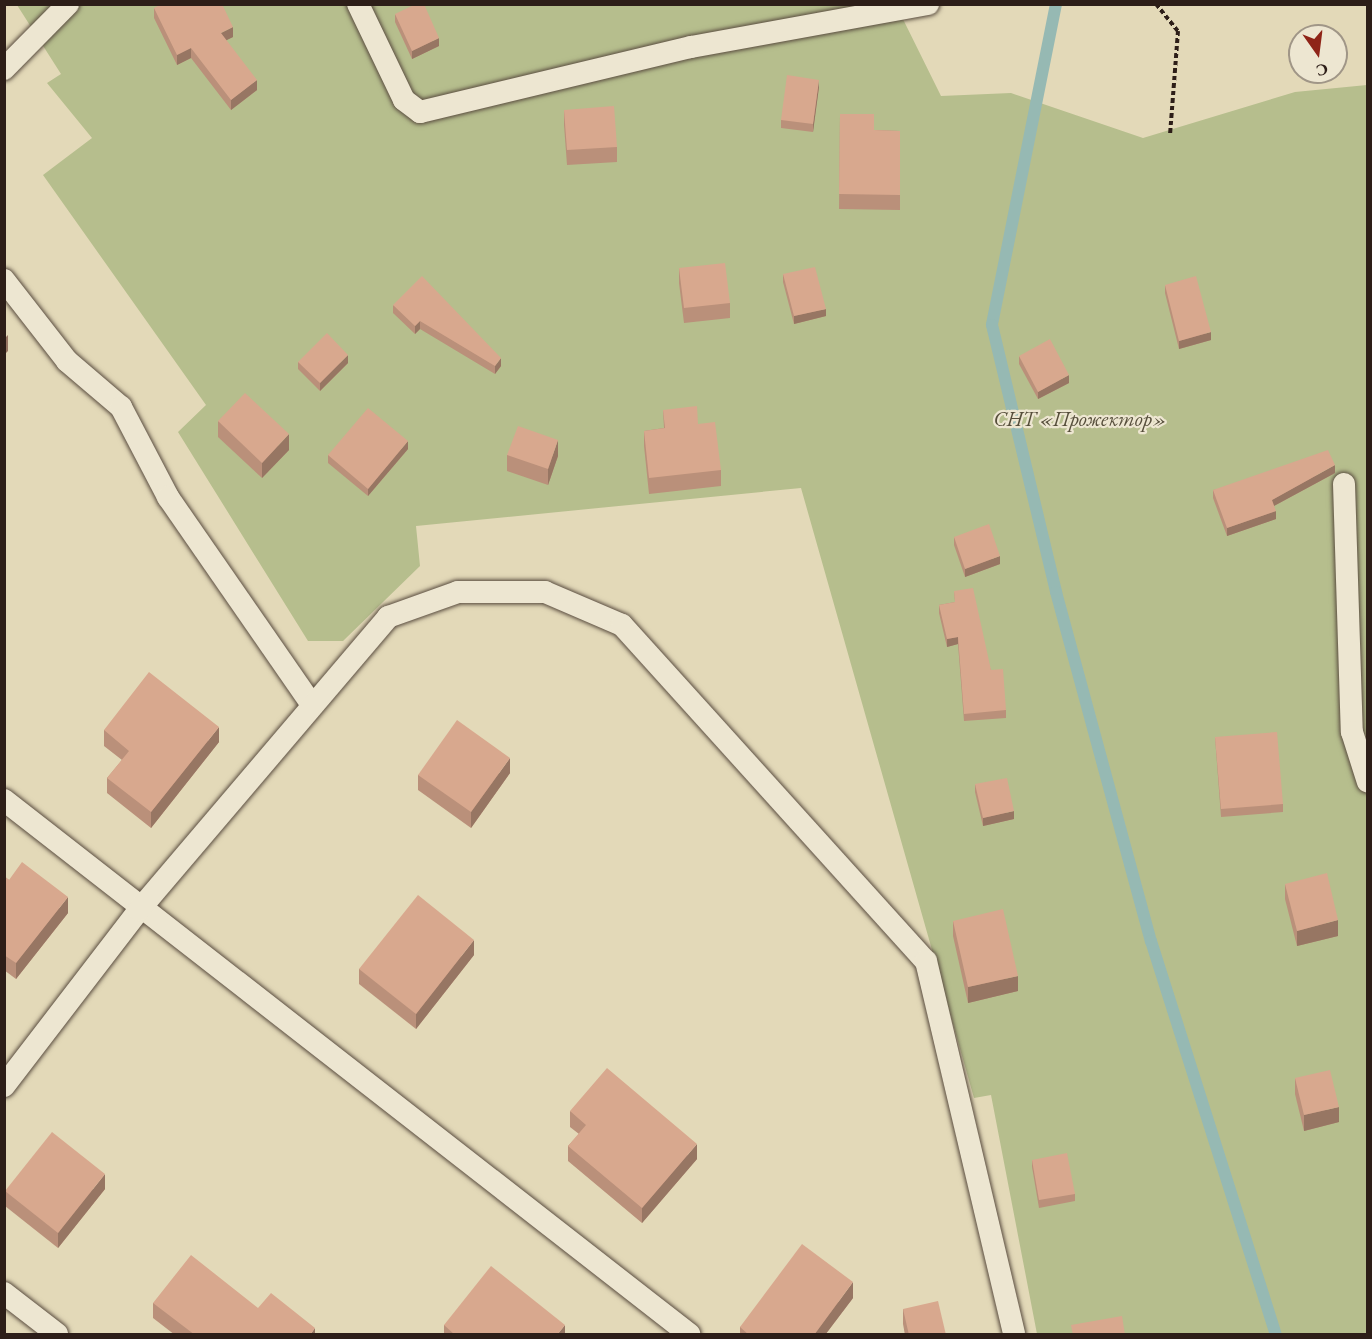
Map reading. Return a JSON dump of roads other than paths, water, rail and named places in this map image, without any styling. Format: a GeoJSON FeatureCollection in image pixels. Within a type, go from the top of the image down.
{"type":"FeatureCollection","features":[{"type":"Feature","properties":{"kind":"lane"},"geometry":{"type":"LineString","coordinates":[[4,69],[68,4]]}},
{"type":"Feature","properties":{"kind":"lane"},"geometry":{"type":"LineString","coordinates":[[358,4],[404,100],[420,112],[691,47],[928,4]]}},
{"type":"Feature","properties":{"kind":"lane"},"geometry":{"type":"LineString","coordinates":[[4,279],[66,360],[121,407],[168,497],[312,705]]}},
{"type":"Feature","properties":{"kind":"lane"},"geometry":{"type":"LineString","coordinates":[[1344,483],[1352,732],[1368,782]]}},
{"type":"Feature","properties":{"kind":"lane"},"geometry":{"type":"LineString","coordinates":[[4,1086],[139,910],[388,617],[458,592],[545,592],[622,625],[926,961],[1014,1335]]}},
{"type":"Feature","properties":{"kind":"lane"},"geometry":{"type":"LineString","coordinates":[[4,800],[139,910],[689,1335]]}},
{"type":"Feature","properties":{"kind":"lane"},"geometry":{"type":"LineString","coordinates":[[4,1293],[57,1335]]}},
{"type":"Feature","properties":{"kind":"waterway"},"geometry":{"type":"LineString","coordinates":[[1056,4],[992,325],[1056,592],[1151,941],[1276,1334]]}},
{"type":"Feature","properties":{"kind":"park label","name":"СНТ «Прожектор»"},"geometry":{"type":"Point","coordinates":[1080,419]}}]}
